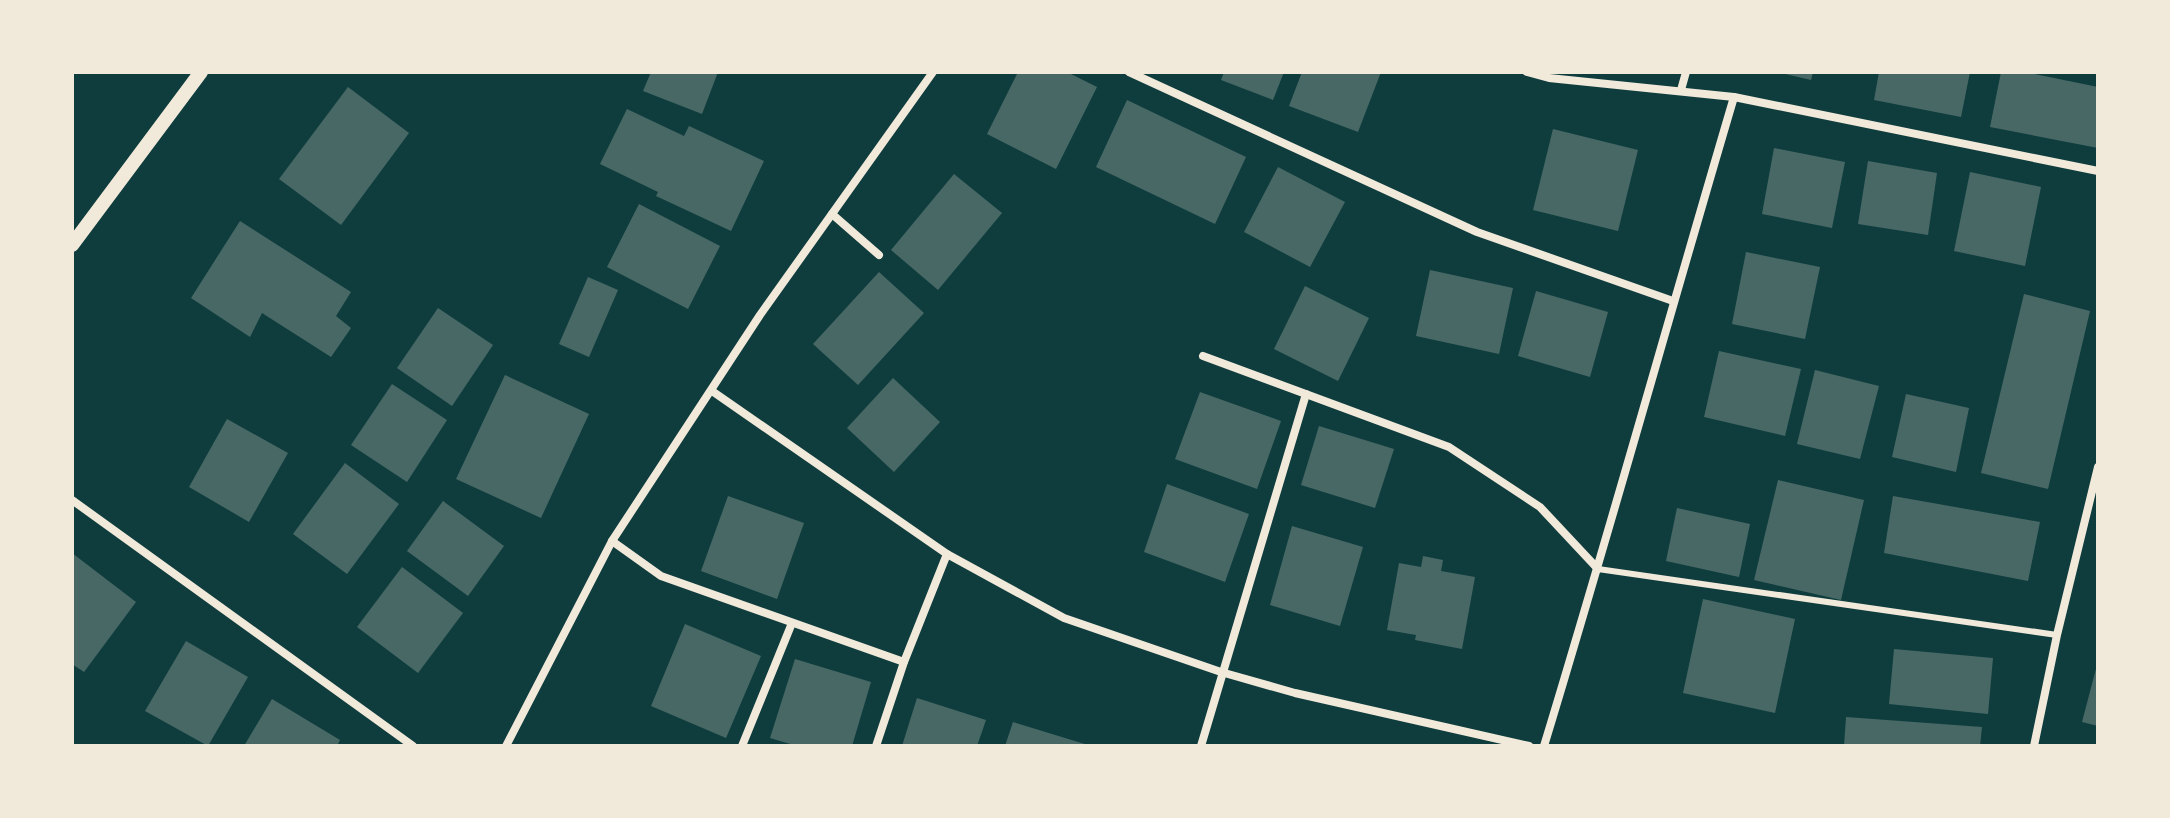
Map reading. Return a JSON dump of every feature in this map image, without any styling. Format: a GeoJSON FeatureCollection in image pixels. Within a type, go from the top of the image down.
{"type":"FeatureCollection","features":[{"type":"Feature","properties":{"kind":"street"},"geometry":{"type":"LineString","coordinates":[[72,245],[201,72]]}},
{"type":"Feature","properties":{"kind":"street"},"geometry":{"type":"LineString","coordinates":[[506,746],[612,541],[760,315],[933,72]]}},
{"type":"Feature","properties":{"kind":"street"},"geometry":{"type":"LineString","coordinates":[[1129,72],[1477,232],[1673,301]]}},
{"type":"Feature","properties":{"kind":"street"},"geometry":{"type":"LineString","coordinates":[[1527,72],[1549,78],[1734,97],[2098,171]]}},
{"type":"Feature","properties":{"kind":"street"},"geometry":{"type":"LineString","coordinates":[[1681,90],[1686,72]]}},
{"type":"Feature","properties":{"kind":"street"},"geometry":{"type":"LineString","coordinates":[[1544,746],[1734,97]]}},
{"type":"Feature","properties":{"kind":"street"},"geometry":{"type":"LineString","coordinates":[[832,214],[879,255]]}},
{"type":"Feature","properties":{"kind":"street"},"geometry":{"type":"LineString","coordinates":[[1203,356],[1449,447],[1540,507],[1598,569]]}},
{"type":"Feature","properties":{"kind":"street"},"geometry":{"type":"LineString","coordinates":[[712,391],[947,554],[1064,618],[1221,672],[1295,693],[1529,746]]}},
{"type":"Feature","properties":{"kind":"street"},"geometry":{"type":"LineString","coordinates":[[1201,746],[1306,394]]}},
{"type":"Feature","properties":{"kind":"street"},"geometry":{"type":"LineString","coordinates":[[2034,746],[2057,635],[2098,467]]}},
{"type":"Feature","properties":{"kind":"street"},"geometry":{"type":"LineString","coordinates":[[72,500],[413,746]]}},
{"type":"Feature","properties":{"kind":"street"},"geometry":{"type":"LineString","coordinates":[[2088,515],[2098,518]]}},
{"type":"Feature","properties":{"kind":"street"},"geometry":{"type":"LineString","coordinates":[[612,541],[661,576],[904,662]]}},
{"type":"Feature","properties":{"kind":"street"},"geometry":{"type":"LineString","coordinates":[[876,746],[904,662],[947,554]]}},
{"type":"Feature","properties":{"kind":"street"},"geometry":{"type":"LineString","coordinates":[[742,746],[792,623]]}},
{"type":"Feature","properties":{"kind":"lane"},"geometry":{"type":"LineString","coordinates":[[1598,569],[2057,635]]}},
{"type":"Feature","properties":{"kind":"building"},"geometry":{"type":"Polygon","coordinates":[[[651,72],[718,72],[702,114],[643,91],[651,72]]]}},
{"type":"Feature","properties":{"kind":"building"},"geometry":{"type":"Polygon","coordinates":[[[1018,72],[1067,72],[1097,87],[1056,169],[987,134],[1018,72]]]}},
{"type":"Feature","properties":{"kind":"building"},"geometry":{"type":"Polygon","coordinates":[[[1224,72],[1284,72],[1273,100],[1221,80],[1224,72]]]}},
{"type":"Feature","properties":{"kind":"building"},"geometry":{"type":"Polygon","coordinates":[[[1302,72],[1381,72],[1358,132],[1289,106],[1302,72]]]}},
{"type":"Feature","properties":{"kind":"building"},"geometry":{"type":"Polygon","coordinates":[[[1777,72],[1813,72],[1811,80],[1777,72]]]}},
{"type":"Feature","properties":{"kind":"building"},"geometry":{"type":"Polygon","coordinates":[[[1879,72],[1970,72],[1961,117],[1874,100],[1879,72]]]}},
{"type":"Feature","properties":{"kind":"building"},"geometry":{"type":"Polygon","coordinates":[[[2001,72],[2024,72],[2098,87],[2098,148],[1990,127],[2001,72]]]}},
{"type":"Feature","properties":{"kind":"building"},"geometry":{"type":"Polygon","coordinates":[[[348,87],[409,133],[341,225],[279,179],[348,87]]]}},
{"type":"Feature","properties":{"kind":"building"},"geometry":{"type":"Polygon","coordinates":[[[1127,100],[1246,157],[1215,224],[1096,167],[1127,100]]]}},
{"type":"Feature","properties":{"kind":"building"},"geometry":{"type":"Polygon","coordinates":[[[627,109],[684,136],[689,126],[764,161],[731,231],[656,196],[658,192],[600,164],[627,109]]]}},
{"type":"Feature","properties":{"kind":"building"},"geometry":{"type":"Polygon","coordinates":[[[1553,129],[1638,150],[1618,231],[1533,210],[1553,129]]]}},
{"type":"Feature","properties":{"kind":"building"},"geometry":{"type":"Polygon","coordinates":[[[1774,148],[1845,162],[1832,228],[1762,214],[1774,148]]]}},
{"type":"Feature","properties":{"kind":"building"},"geometry":{"type":"Polygon","coordinates":[[[1868,161],[1937,173],[1928,235],[1858,224],[1868,161]]]}},
{"type":"Feature","properties":{"kind":"building"},"geometry":{"type":"Polygon","coordinates":[[[1278,167],[1345,202],[1310,267],[1244,232],[1278,167]]]}},
{"type":"Feature","properties":{"kind":"building"},"geometry":{"type":"Polygon","coordinates":[[[1970,172],[2041,187],[2025,266],[1954,251],[1970,172]]]}},
{"type":"Feature","properties":{"kind":"building"},"geometry":{"type":"Polygon","coordinates":[[[954,174],[1002,213],[938,290],[891,250],[954,174]]]}},
{"type":"Feature","properties":{"kind":"building"},"geometry":{"type":"Polygon","coordinates":[[[639,204],[720,246],[688,309],[607,267],[639,204]]]}},
{"type":"Feature","properties":{"kind":"building"},"geometry":{"type":"Polygon","coordinates":[[[240,221],[351,292],[336,316],[351,328],[331,357],[262,313],[250,337],[191,298],[240,221]]]}},
{"type":"Feature","properties":{"kind":"building"},"geometry":{"type":"Polygon","coordinates":[[[1746,252],[1820,267],[1805,339],[1732,324],[1746,252]]]}},
{"type":"Feature","properties":{"kind":"building"},"geometry":{"type":"Polygon","coordinates":[[[1430,270],[1513,288],[1499,354],[1416,336],[1430,270]]]}},
{"type":"Feature","properties":{"kind":"building"},"geometry":{"type":"Polygon","coordinates":[[[879,272],[924,313],[858,385],[813,344],[879,272]]]}},
{"type":"Feature","properties":{"kind":"building"},"geometry":{"type":"Polygon","coordinates":[[[588,277],[618,290],[589,357],[559,344],[588,277]]]}},
{"type":"Feature","properties":{"kind":"building"},"geometry":{"type":"Polygon","coordinates":[[[1305,286],[1369,318],[1338,381],[1274,349],[1305,286]]]}},
{"type":"Feature","properties":{"kind":"building"},"geometry":{"type":"Polygon","coordinates":[[[1536,291],[1608,312],[1590,377],[1518,356],[1536,291]]]}},
{"type":"Feature","properties":{"kind":"building"},"geometry":{"type":"Polygon","coordinates":[[[2024,294],[2090,311],[2048,489],[1981,473],[2024,294]]]}},
{"type":"Feature","properties":{"kind":"building"},"geometry":{"type":"Polygon","coordinates":[[[438,308],[493,345],[452,406],[397,368],[438,308]]]}},
{"type":"Feature","properties":{"kind":"building"},"geometry":{"type":"Polygon","coordinates":[[[1719,351],[1801,369],[1785,436],[1704,417],[1719,351]]]}},
{"type":"Feature","properties":{"kind":"building"},"geometry":{"type":"Polygon","coordinates":[[[1815,370],[1879,386],[1860,459],[1797,444],[1815,370]]]}},
{"type":"Feature","properties":{"kind":"building"},"geometry":{"type":"Polygon","coordinates":[[[505,375],[589,414],[541,518],[456,479],[505,375]]]}},
{"type":"Feature","properties":{"kind":"building"},"geometry":{"type":"Polygon","coordinates":[[[893,378],[940,422],[894,472],[847,428],[893,378]]]}},
{"type":"Feature","properties":{"kind":"building"},"geometry":{"type":"Polygon","coordinates":[[[392,384],[447,420],[407,482],[351,445],[392,384]]]}},
{"type":"Feature","properties":{"kind":"building"},"geometry":{"type":"Polygon","coordinates":[[[1200,392],[1281,421],[1257,489],[1175,459],[1200,392]]]}},
{"type":"Feature","properties":{"kind":"building"},"geometry":{"type":"Polygon","coordinates":[[[1906,394],[1969,408],[1956,472],[1892,457],[1906,394]]]}},
{"type":"Feature","properties":{"kind":"building"},"geometry":{"type":"Polygon","coordinates":[[[227,419],[288,453],[249,522],[189,487],[227,419]]]}},
{"type":"Feature","properties":{"kind":"building"},"geometry":{"type":"Polygon","coordinates":[[[1319,426],[1394,449],[1375,508],[1301,485],[1319,426]]]}},
{"type":"Feature","properties":{"kind":"building"},"geometry":{"type":"Polygon","coordinates":[[[345,463],[399,504],[347,574],[293,534],[345,463]]]}},
{"type":"Feature","properties":{"kind":"building"},"geometry":{"type":"Polygon","coordinates":[[[1778,480],[1864,500],[1841,600],[1754,580],[1778,480]]]}},
{"type":"Feature","properties":{"kind":"building"},"geometry":{"type":"Polygon","coordinates":[[[1167,484],[1249,514],[1225,582],[1144,552],[1167,484]]]}},
{"type":"Feature","properties":{"kind":"building"},"geometry":{"type":"Polygon","coordinates":[[[728,496],[804,523],[777,599],[701,571],[728,496]]]}},
{"type":"Feature","properties":{"kind":"building"},"geometry":{"type":"Polygon","coordinates":[[[1893,496],[2040,522],[2028,581],[1884,553],[1893,496]]]}},
{"type":"Feature","properties":{"kind":"building"},"geometry":{"type":"Polygon","coordinates":[[[443,501],[504,546],[468,596],[407,551],[443,501]]]}},
{"type":"Feature","properties":{"kind":"building"},"geometry":{"type":"Polygon","coordinates":[[[1677,508],[1750,524],[1739,577],[1666,561],[1677,508]]]}},
{"type":"Feature","properties":{"kind":"building"},"geometry":{"type":"Polygon","coordinates":[[[1292,526],[1363,547],[1340,626],[1270,605],[1292,526]]]}},
{"type":"Feature","properties":{"kind":"building"},"geometry":{"type":"Polygon","coordinates":[[[72,553],[136,602],[84,672],[72,664],[72,553]]]}},
{"type":"Feature","properties":{"kind":"building"},"geometry":{"type":"Polygon","coordinates":[[[1423,556],[1443,560],[1441,571],[1475,577],[1462,649],[1415,640],[1416,635],[1387,630],[1399,563],[1421,567],[1423,556]]]}},
{"type":"Feature","properties":{"kind":"building"},"geometry":{"type":"Polygon","coordinates":[[[402,567],[463,613],[418,673],[357,627],[402,567]]]}},
{"type":"Feature","properties":{"kind":"building"},"geometry":{"type":"Polygon","coordinates":[[[1703,599],[1795,619],[1775,713],[1683,693],[1703,599]]]}},
{"type":"Feature","properties":{"kind":"building"},"geometry":{"type":"Polygon","coordinates":[[[685,624],[761,656],[726,738],[651,706],[685,624]]]}},
{"type":"Feature","properties":{"kind":"building"},"geometry":{"type":"Polygon","coordinates":[[[186,641],[248,677],[208,746],[145,711],[186,641]]]}},
{"type":"Feature","properties":{"kind":"building"},"geometry":{"type":"Polygon","coordinates":[[[1894,649],[1993,658],[1988,714],[1889,704],[1894,649]]]}},
{"type":"Feature","properties":{"kind":"building"},"geometry":{"type":"Polygon","coordinates":[[[795,659],[871,682],[852,746],[797,746],[770,738],[795,659]]]}},
{"type":"Feature","properties":{"kind":"building"},"geometry":{"type":"Polygon","coordinates":[[[2098,665],[2098,726],[2082,722],[2098,665]]]}},
{"type":"Feature","properties":{"kind":"building"},"geometry":{"type":"Polygon","coordinates":[[[917,698],[986,720],[977,746],[902,746],[917,698]]]}},
{"type":"Feature","properties":{"kind":"building"},"geometry":{"type":"Polygon","coordinates":[[[272,699],[340,740],[337,746],[244,746],[272,699]]]}},
{"type":"Feature","properties":{"kind":"building"},"geometry":{"type":"Polygon","coordinates":[[[1846,717],[1982,727],[1980,746],[1844,746],[1846,717]]]}},
{"type":"Feature","properties":{"kind":"building"},"geometry":{"type":"Polygon","coordinates":[[[1013,722],[1088,745],[1088,746],[1005,746],[1013,722]]]}}]}
